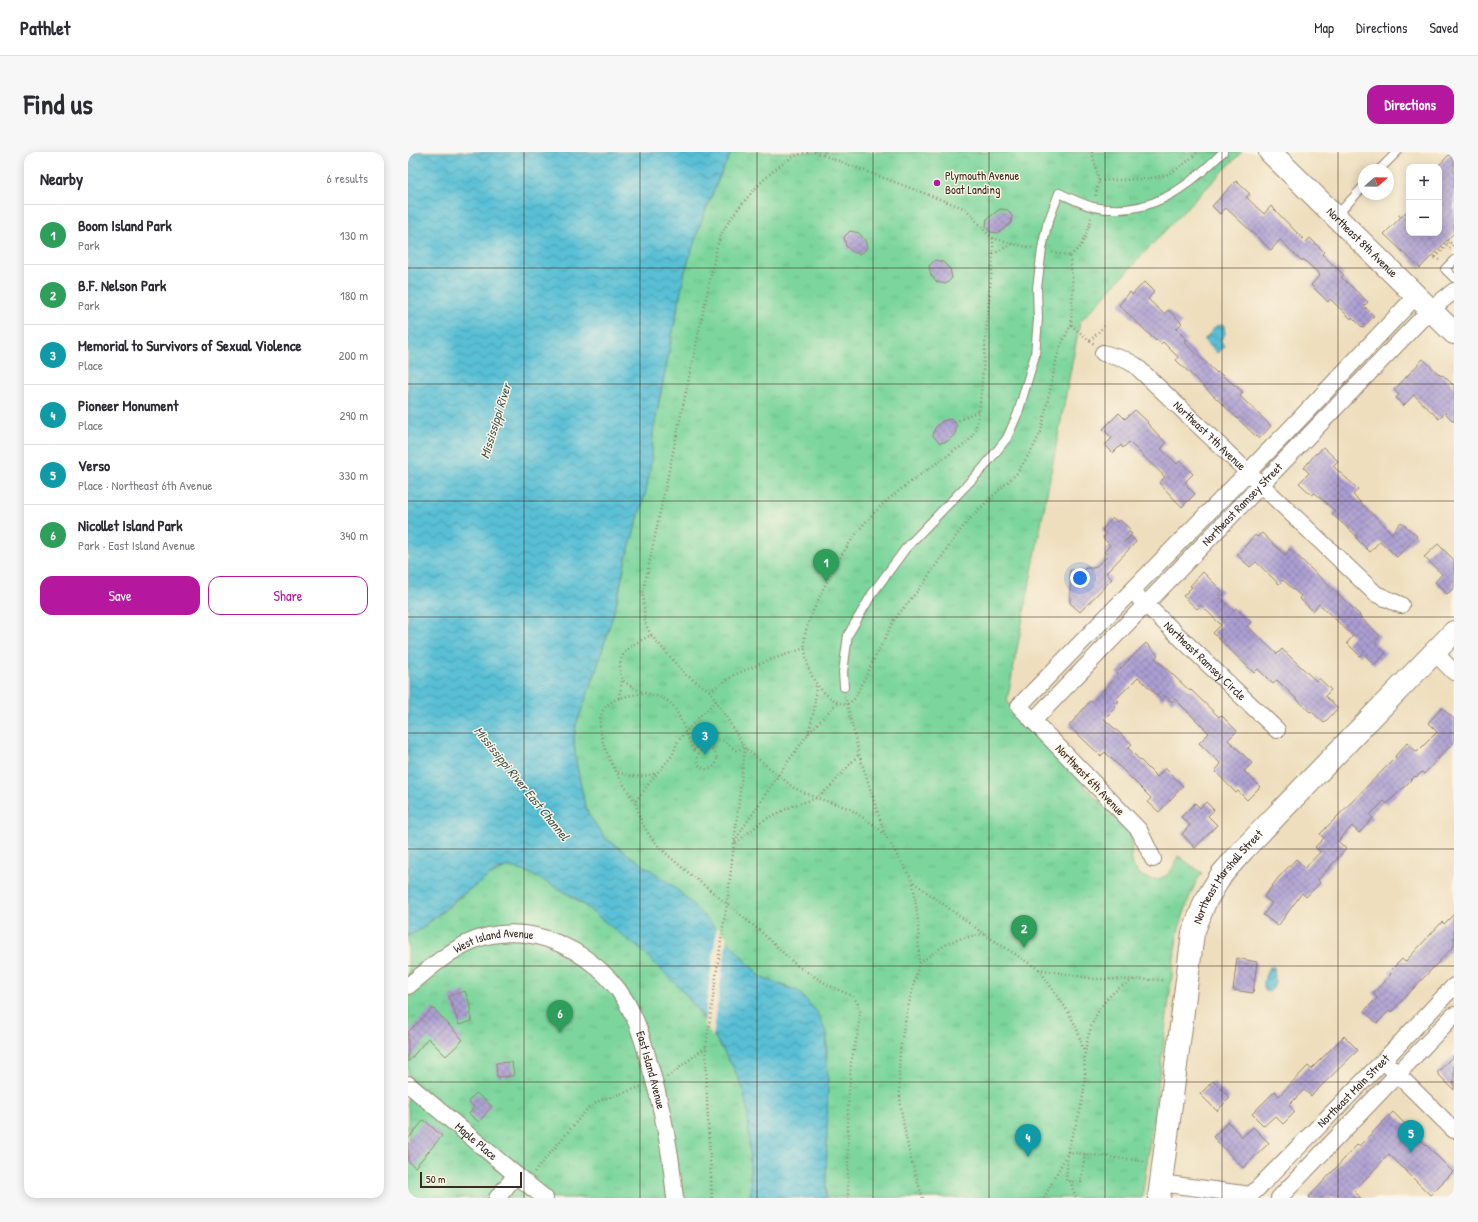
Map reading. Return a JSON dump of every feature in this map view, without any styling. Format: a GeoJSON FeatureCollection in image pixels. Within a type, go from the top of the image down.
{"type":"FeatureCollection","features":[{"type":"Feature","properties":{"kind":"street","name":"Northeast 8th Avenue"},"geometry":{"type":"LineString","coordinates":[[1270,152],[1454,334]]}},
{"type":"Feature","properties":{"kind":"street","name":"Northeast Ramsey Street"},"geometry":{"type":"LineString","coordinates":[[1019,706],[1247,473],[1423,303],[1454,291]]}},
{"type":"Feature","properties":{"kind":"street","name":"Northeast Ramsey Street"},"geometry":{"type":"LineString","coordinates":[[1033,721],[1262,486],[1423,303]]}},
{"type":"Feature","properties":{"kind":"street","name":"Northeast 7th Avenue"},"geometry":{"type":"LineString","coordinates":[[1103,353],[1126,360],[1135,365],[1376,594],[1401,605]]}},
{"type":"Feature","properties":{"kind":"street","name":"Northeast Ramsey Circle"},"geometry":{"type":"LineString","coordinates":[[1132,592],[1277,730]]}},
{"type":"Feature","properties":{"kind":"street","name":"Northeast Marshall Street"},"geometry":{"type":"LineString","coordinates":[[1156,1183],[1193,933],[1205,902],[1222,874],[1244,849],[1454,632]]}},
{"type":"Feature","properties":{"kind":"street"},"geometry":{"type":"LineString","coordinates":[[1434,652],[1454,672]]}},
{"type":"Feature","properties":{"kind":"street","name":"Northeast 6th Avenue"},"geometry":{"type":"LineString","coordinates":[[1019,706],[1139,830],[1153,859]]}},
{"type":"Feature","properties":{"kind":"street","name":"West Island Avenue"},"geometry":{"type":"LineString","coordinates":[[408,986],[453,951],[469,942],[486,936],[522,934],[541,937],[557,942],[588,959]]}},
{"type":"Feature","properties":{"kind":"street","name":"East Island Avenue"},"geometry":{"type":"LineString","coordinates":[[588,959],[609,978],[619,991],[627,1002],[638,1027],[664,1122],[670,1150],[674,1198]]}},
{"type":"Feature","properties":{"kind":"street","name":"Northeast Main Street"},"geometry":{"type":"LineString","coordinates":[[1252,1196],[1454,986]]}},
{"type":"Feature","properties":{"kind":"street","name":"Northeast Main Street"},"geometry":{"type":"LineString","coordinates":[[1278,1198],[1454,1014]]}},
{"type":"Feature","properties":{"kind":"street"},"geometry":{"type":"LineString","coordinates":[[1383,1060],[1454,1130]]}},
{"type":"Feature","properties":{"kind":"street","name":"Maple Place"},"geometry":{"type":"LineString","coordinates":[[408,1084],[545,1198]]}},
{"type":"Feature","properties":{"kind":"street"},"geometry":{"type":"LineString","coordinates":[[497,1198],[516,1175]]}},
{"type":"Feature","properties":{"kind":"street"},"geometry":{"type":"LineString","coordinates":[[1156,1183],[1252,1196]]}},
{"type":"Feature","properties":{"kind":"lane"},"geometry":{"type":"LineString","coordinates":[[844,687],[843,672],[848,635],[872,594],[906,548],[984,467],[1007,438],[1018,413],[1035,355],[1038,319],[1037,288],[1042,249],[1047,225],[1059,193],[1093,207],[1118,209],[1148,205],[1167,197],[1182,188],[1201,174],[1223,152]]}},
{"type":"Feature","properties":{"kind":"lane"},"geometry":{"type":"LineString","coordinates":[[1385,164],[1396,152]]}},
{"type":"Feature","properties":{"kind":"lane"},"geometry":{"type":"LineString","coordinates":[[1335,217],[1358,192]]}},
{"type":"Feature","properties":{"kind":"lane"},"geometry":{"type":"LineString","coordinates":[[1454,260],[1445,269],[1454,278]]}},
{"type":"Feature","properties":{"kind":"path"},"geometry":{"type":"LineString","coordinates":[[809,152],[797,154],[780,165],[746,200],[722,232],[714,261],[643,592],[645,623],[651,636],[686,675],[710,691],[745,748],[779,774],[794,788],[817,798],[848,808],[864,818],[886,836]]}},
{"type":"Feature","properties":{"kind":"path"},"geometry":{"type":"LineString","coordinates":[[814,152],[824,154],[966,209],[993,238],[1013,244],[1070,256]]}},
{"type":"Feature","properties":{"kind":"path"},"geometry":{"type":"LineString","coordinates":[[1092,152],[1099,181],[1095,198]]}},
{"type":"Feature","properties":{"kind":"path"},"geometry":{"type":"LineString","coordinates":[[1099,181],[1141,179],[1166,174],[1179,168],[1198,152]]}},
{"type":"Feature","properties":{"kind":"path"},"geometry":{"type":"LineString","coordinates":[[1070,256],[1081,246],[1090,224],[1092,214]]}},
{"type":"Feature","properties":{"kind":"path"},"geometry":{"type":"LineString","coordinates":[[993,238],[993,254],[979,411],[977,425],[970,440],[890,498],[875,512],[846,548],[826,583],[809,620],[804,636],[808,668],[816,683],[837,703],[846,704],[854,699],[898,615],[923,584],[956,536],[972,516],[1017,472],[1033,448],[1041,432],[1056,358],[1071,325],[1073,287],[1070,256]]}},
{"type":"Feature","properties":{"kind":"path"},"geometry":{"type":"LineString","coordinates":[[1447,240],[1453,245],[1439,260],[1436,257],[1448,244]]}},
{"type":"Feature","properties":{"kind":"path"},"geometry":{"type":"LineString","coordinates":[[1438,261],[1433,257],[1447,242],[1448,244]]}},
{"type":"Feature","properties":{"kind":"path"},"geometry":{"type":"LineString","coordinates":[[993,254],[1013,244]]}},
{"type":"Feature","properties":{"kind":"path"},"geometry":{"type":"LineString","coordinates":[[1448,244],[1451,247]]}},
{"type":"Feature","properties":{"kind":"path"},"geometry":{"type":"LineString","coordinates":[[1071,325],[1103,353]]}},
{"type":"Feature","properties":{"kind":"path"},"geometry":{"type":"LineString","coordinates":[[1090,341],[1104,326]]}},
{"type":"Feature","properties":{"kind":"path"},"geometry":{"type":"LineString","coordinates":[[955,422],[979,411]]}},
{"type":"Feature","properties":{"kind":"path"},"geometry":{"type":"LineString","coordinates":[[619,698],[622,680],[619,671],[621,657],[630,646],[651,636]]}},
{"type":"Feature","properties":{"kind":"path"},"geometry":{"type":"LineString","coordinates":[[710,691],[734,675],[805,648]]}},
{"type":"Feature","properties":{"kind":"path"},"geometry":{"type":"LineString","coordinates":[[622,680],[644,693]]}},
{"type":"Feature","properties":{"kind":"path"},"geometry":{"type":"LineString","coordinates":[[808,734],[814,712],[816,683]]}},
{"type":"Feature","properties":{"kind":"path"},"geometry":{"type":"LineString","coordinates":[[844,687],[846,704],[859,754],[886,836],[912,882],[918,920],[919,963],[901,1039],[900,1099],[910,1158],[923,1198]]}},
{"type":"Feature","properties":{"kind":"path"},"geometry":{"type":"LineString","coordinates":[[699,754],[694,750],[688,740],[680,718],[672,705],[663,698],[653,694],[644,693],[619,698],[604,708],[600,718],[600,728],[605,747],[635,802],[642,823],[650,836],[661,849],[759,930],[796,965],[828,985],[852,996],[857,1002],[860,1011],[858,1032],[851,1062],[848,1108],[848,1198]]}},
{"type":"Feature","properties":{"kind":"path"},"geometry":{"type":"LineString","coordinates":[[635,802],[672,756],[677,743],[716,701]]}},
{"type":"Feature","properties":{"kind":"path"},"geometry":{"type":"LineString","coordinates":[[734,845],[741,831],[779,774],[808,734],[837,703]]}},
{"type":"Feature","properties":{"kind":"path"},"geometry":{"type":"LineString","coordinates":[[694,750],[704,743],[717,740],[724,742],[736,750],[745,748]]}},
{"type":"Feature","properties":{"kind":"path"},"geometry":{"type":"LineString","coordinates":[[712,1198],[706,1047],[727,904],[745,748]]}},
{"type":"Feature","properties":{"kind":"path"},"geometry":{"type":"LineString","coordinates":[[704,750],[711,750],[717,757],[717,763],[712,768],[703,768],[698,763],[699,754],[704,750]]}},
{"type":"Feature","properties":{"kind":"path"},"geometry":{"type":"LineString","coordinates":[[734,845],[762,821],[795,805],[817,798],[830,787],[859,754]]}},
{"type":"Feature","properties":{"kind":"path"},"geometry":{"type":"LineString","coordinates":[[618,772],[631,777],[647,776],[657,773]]}},
{"type":"Feature","properties":{"kind":"path"},"geometry":{"type":"LineString","coordinates":[[912,882],[984,934],[1038,969],[1069,1013],[1077,1029],[1085,1053]]}},
{"type":"Feature","properties":{"kind":"path"},"geometry":{"type":"LineString","coordinates":[[919,963],[948,943],[958,939],[984,934]]}},
{"type":"Feature","properties":{"kind":"path"},"geometry":{"type":"LineString","coordinates":[[1038,969],[1095,978],[1166,980]]}},
{"type":"Feature","properties":{"kind":"path"},"geometry":{"type":"LineString","coordinates":[[1085,1154],[1081,1182],[1066,1180],[1069,1144],[1077,1125],[1081,1106],[1085,1079],[1085,1053],[1095,1016],[1099,1008],[1119,988],[1135,979]]}},
{"type":"Feature","properties":{"kind":"path"},"geometry":{"type":"LineString","coordinates":[[663,1080],[706,1047]]}},
{"type":"Feature","properties":{"kind":"path"},"geometry":{"type":"LineString","coordinates":[[533,1174],[590,1107],[601,1100],[641,1087]]}},
{"type":"Feature","properties":{"kind":"path"},"geometry":{"type":"LineString","coordinates":[[1068,1152],[1143,1161],[1156,1183]]}},
{"type":"Feature","properties":{"kind":"path"},"geometry":{"type":"LineString","coordinates":[[1044,1198],[1068,1152]]}},
{"type":"Feature","properties":{"kind":"path"},"geometry":{"type":"LineString","coordinates":[[1070,1181],[1076,1198]]}},
{"type":"Feature","properties":{"kind":"green space"},"geometry":{"type":"Polygon","coordinates":[[[730,152],[1242,152],[1174,221],[1080,322],[1007,701],[1014,711],[1130,834],[1132,842],[1131,857],[1133,865],[1140,874],[1149,879],[1165,876],[1176,863],[1178,856],[1202,873],[1189,898],[1177,935],[1142,1198],[826,1198],[827,1034],[798,991],[761,977],[737,951],[624,852],[606,839],[588,814],[576,761],[574,739],[576,725],[595,674],[616,605],[626,559],[651,463],[653,432],[685,271],[701,222],[730,152]]]}},
{"type":"Feature","properties":{"kind":"green space"},"geometry":{"type":"Polygon","coordinates":[[[510,867],[535,876],[558,888],[623,935],[672,979],[704,1020],[738,1076],[747,1103],[751,1130],[751,1198],[408,1198],[408,936],[434,919],[482,880],[510,867]]]}},
{"type":"Feature","properties":{"kind":"water"},"geometry":{"type":"Polygon","coordinates":[[[408,152],[732,152],[720,175],[701,222],[685,271],[653,432],[651,463],[646,492],[626,559],[616,605],[595,674],[576,725],[574,739],[576,761],[588,814],[606,839],[674,886],[761,977],[798,991],[817,1012],[827,1034],[826,1055],[828,1077],[826,1198],[751,1198],[748,1114],[743,1089],[734,1069],[703,1017],[682,990],[641,950],[572,896],[527,872],[510,867],[498,870],[486,878],[456,899],[420,930],[408,936],[408,152]]]}},
{"type":"Feature","properties":{"kind":"water"},"geometry":{"type":"Polygon","coordinates":[[[1216,326],[1224,326],[1225,334],[1220,341],[1225,347],[1217,353],[1204,340],[1216,326]]]}},
{"type":"Feature","properties":{"kind":"water"},"geometry":{"type":"Polygon","coordinates":[[[1269,967],[1274,967],[1275,984],[1269,992],[1265,991],[1264,984],[1269,967]]]}},
{"type":"Feature","properties":{"kind":"pier"},"geometry":{"type":"Polygon","coordinates":[[[717,926],[727,937],[713,1037],[704,1023],[717,926]]]}},
{"type":"Feature","properties":{"kind":"building"},"geometry":{"type":"Polygon","coordinates":[[[1452,152],[1454,152],[1454,233],[1420,268],[1384,234],[1406,212],[1406,236],[1442,236],[1442,164],[1440,164],[1452,152]]]}},
{"type":"Feature","properties":{"kind":"building"},"geometry":{"type":"Polygon","coordinates":[[[1236,181],[1250,194],[1246,197],[1264,214],[1271,206],[1306,242],[1310,238],[1324,252],[1322,254],[1344,275],[1341,277],[1368,302],[1364,306],[1374,316],[1363,328],[1330,299],[1328,302],[1311,285],[1320,275],[1303,259],[1302,261],[1280,240],[1271,250],[1226,208],[1220,214],[1212,206],[1236,181]]]}},
{"type":"Feature","properties":{"kind":"building"},"geometry":{"type":"Polygon","coordinates":[[[1000,209],[1008,210],[1012,216],[1011,223],[998,233],[990,232],[986,226],[987,219],[1000,209]]]}},
{"type":"Feature","properties":{"kind":"building"},"geometry":{"type":"Polygon","coordinates":[[[850,231],[859,233],[865,240],[867,248],[861,254],[853,252],[846,246],[844,237],[850,231]]]}},
{"type":"Feature","properties":{"kind":"building"},"geometry":{"type":"Polygon","coordinates":[[[935,260],[943,262],[950,269],[952,278],[946,284],[937,282],[931,275],[929,266],[935,260]]]}},
{"type":"Feature","properties":{"kind":"building"},"geometry":{"type":"Polygon","coordinates":[[[1144,282],[1154,292],[1148,299],[1164,314],[1168,310],[1182,323],[1176,329],[1187,340],[1184,342],[1217,373],[1218,372],[1243,392],[1240,396],[1271,426],[1259,439],[1176,360],[1178,357],[1163,342],[1161,344],[1157,339],[1156,341],[1119,305],[1130,292],[1132,295],[1144,282]]]}},
{"type":"Feature","properties":{"kind":"building"},"geometry":{"type":"Polygon","coordinates":[[[1423,359],[1454,386],[1454,422],[1445,413],[1439,419],[1414,395],[1403,406],[1396,398],[1399,395],[1394,390],[1423,359]]]}},
{"type":"Feature","properties":{"kind":"building"},"geometry":{"type":"Polygon","coordinates":[[[1135,410],[1148,422],[1147,423],[1166,443],[1161,449],[1177,464],[1180,461],[1193,474],[1185,482],[1195,494],[1182,507],[1159,483],[1165,477],[1129,442],[1123,448],[1121,445],[1113,453],[1105,445],[1112,438],[1103,429],[1119,413],[1125,419],[1135,410]]]}},
{"type":"Feature","properties":{"kind":"building"},"geometry":{"type":"Polygon","coordinates":[[[951,419],[957,425],[955,434],[948,441],[940,443],[933,436],[935,428],[942,421],[951,419]]]}},
{"type":"Feature","properties":{"kind":"building"},"geometry":{"type":"Polygon","coordinates":[[[1323,447],[1338,461],[1333,466],[1358,489],[1353,495],[1392,533],[1401,522],[1417,536],[1397,557],[1380,541],[1370,552],[1356,538],[1358,537],[1332,514],[1335,511],[1315,493],[1312,495],[1299,483],[1309,473],[1304,468],[1323,447]]]}},
{"type":"Feature","properties":{"kind":"building"},"geometry":{"type":"Polygon","coordinates":[[[1113,518],[1117,522],[1120,520],[1130,529],[1128,531],[1132,534],[1123,543],[1131,536],[1136,542],[1106,573],[1112,579],[1080,612],[1070,603],[1070,570],[1094,568],[1108,556],[1104,552],[1110,545],[1103,538],[1106,534],[1102,530],[1113,518]]]}},
{"type":"Feature","properties":{"kind":"building"},"geometry":{"type":"Polygon","coordinates":[[[1262,533],[1285,555],[1290,549],[1380,636],[1375,642],[1386,653],[1374,665],[1363,653],[1360,656],[1347,643],[1353,636],[1319,604],[1313,611],[1299,598],[1301,596],[1283,580],[1279,584],[1256,562],[1250,567],[1237,555],[1255,535],[1257,537],[1262,533]]]}},
{"type":"Feature","properties":{"kind":"building"},"geometry":{"type":"Polygon","coordinates":[[[1438,544],[1454,560],[1454,588],[1447,594],[1435,582],[1442,574],[1424,557],[1438,544]]]}},
{"type":"Feature","properties":{"kind":"building"},"geometry":{"type":"Polygon","coordinates":[[[1203,572],[1222,591],[1218,595],[1234,611],[1236,608],[1251,622],[1247,626],[1277,654],[1282,649],[1316,681],[1319,678],[1331,690],[1325,696],[1338,708],[1324,723],[1311,711],[1310,712],[1277,680],[1273,684],[1258,669],[1254,673],[1213,633],[1221,625],[1201,605],[1197,609],[1183,596],[1203,572]]]}},
{"type":"Feature","properties":{"kind":"building"},"geometry":{"type":"Polygon","coordinates":[[[1146,643],[1158,655],[1155,658],[1219,717],[1221,715],[1237,731],[1228,740],[1252,763],[1244,771],[1260,787],[1247,800],[1238,791],[1236,793],[1215,771],[1221,764],[1199,743],[1209,733],[1175,699],[1172,702],[1166,696],[1162,700],[1138,677],[1116,699],[1119,701],[1114,706],[1115,708],[1104,719],[1132,744],[1128,748],[1157,777],[1165,768],[1183,786],[1159,812],[1148,802],[1151,798],[1105,752],[1101,756],[1069,726],[1090,701],[1092,702],[1118,675],[1116,673],[1146,643]]]}},
{"type":"Feature","properties":{"kind":"building"},"geometry":{"type":"Polygon","coordinates":[[[1442,708],[1454,719],[1454,742],[1424,774],[1422,772],[1416,777],[1415,776],[1387,804],[1384,801],[1370,815],[1373,818],[1359,833],[1352,826],[1338,841],[1346,849],[1318,880],[1320,883],[1306,897],[1302,893],[1278,926],[1263,915],[1272,903],[1264,897],[1278,878],[1296,859],[1305,868],[1320,852],[1315,847],[1324,838],[1320,834],[1396,757],[1395,756],[1407,743],[1417,752],[1437,732],[1428,723],[1442,708]]]}},
{"type":"Feature","properties":{"kind":"building"},"geometry":{"type":"Polygon","coordinates":[[[1206,802],[1214,810],[1208,816],[1217,825],[1195,848],[1182,834],[1190,825],[1181,817],[1195,803],[1200,808],[1206,802]]]}},
{"type":"Feature","properties":{"kind":"building"},"geometry":{"type":"Polygon","coordinates":[[[1454,914],[1454,946],[1391,1012],[1390,1010],[1377,1023],[1364,1011],[1377,998],[1373,993],[1391,974],[1389,972],[1402,959],[1405,962],[1442,922],[1444,924],[1454,914]]]}},
{"type":"Feature","properties":{"kind":"building"},"geometry":{"type":"Polygon","coordinates":[[[1237,958],[1257,962],[1253,993],[1233,990],[1237,958]]]}},
{"type":"Feature","properties":{"kind":"building"},"geometry":{"type":"Polygon","coordinates":[[[465,991],[472,1011],[469,1012],[472,1021],[459,1025],[449,996],[465,991]]]}},
{"type":"Feature","properties":{"kind":"building"},"geometry":{"type":"Polygon","coordinates":[[[433,1008],[463,1040],[446,1056],[428,1038],[408,1062],[408,1032],[433,1008]]]}},
{"type":"Feature","properties":{"kind":"building"},"geometry":{"type":"Polygon","coordinates":[[[1344,1036],[1358,1050],[1311,1096],[1304,1090],[1289,1105],[1295,1112],[1283,1124],[1275,1116],[1264,1126],[1252,1114],[1275,1091],[1279,1096],[1308,1066],[1311,1069],[1344,1036]]]}},
{"type":"Feature","properties":{"kind":"building"},"geometry":{"type":"Polygon","coordinates":[[[1454,1055],[1454,1090],[1437,1073],[1454,1055]]]}},
{"type":"Feature","properties":{"kind":"building"},"geometry":{"type":"Polygon","coordinates":[[[512,1062],[514,1076],[497,1077],[496,1063],[512,1062]]]}},
{"type":"Feature","properties":{"kind":"building"},"geometry":{"type":"Polygon","coordinates":[[[1213,1081],[1230,1098],[1217,1111],[1200,1094],[1213,1081]]]}},
{"type":"Feature","properties":{"kind":"building"},"geometry":{"type":"Polygon","coordinates":[[[476,1093],[492,1106],[479,1122],[469,1114],[474,1107],[468,1102],[476,1093]]]}},
{"type":"Feature","properties":{"kind":"building"},"geometry":{"type":"Polygon","coordinates":[[[1393,1112],[1453,1172],[1430,1195],[1389,1154],[1354,1191],[1361,1198],[1308,1198],[1358,1144],[1359,1146],[1393,1112]]]}},
{"type":"Feature","properties":{"kind":"building"},"geometry":{"type":"Polygon","coordinates":[[[424,1120],[442,1136],[415,1167],[408,1161],[408,1139],[424,1120]]]}},
{"type":"Feature","properties":{"kind":"building"},"geometry":{"type":"Polygon","coordinates":[[[1228,1122],[1242,1137],[1253,1127],[1269,1143],[1243,1168],[1213,1137],[1228,1122]]]}},
{"type":"Feature","properties":{"kind":"place","name":"Plymouth Avenue Boat Landing"},"geometry":{"type":"Point","coordinates":[937,183]}},
{"type":"Feature","properties":{"kind":"place","name":"Boom Island Park"},"geometry":{"type":"Point","coordinates":[826,582]}},
{"type":"Feature","properties":{"kind":"place","name":"Memorial to Survivors of Sexual Violence"},"geometry":{"type":"Point","coordinates":[705,755]}},
{"type":"Feature","properties":{"kind":"place","name":"B.F. Nelson Park"},"geometry":{"type":"Point","coordinates":[1024,948]}},
{"type":"Feature","properties":{"kind":"place","name":"Nicollet Island Park"},"geometry":{"type":"Point","coordinates":[560,1033]}},
{"type":"Feature","properties":{"kind":"place","name":"Verso"},"geometry":{"type":"Point","coordinates":[1411,1153]}},
{"type":"Feature","properties":{"kind":"place","name":"Pioneer Monument"},"geometry":{"type":"Point","coordinates":[1028,1157]}},
{"type":"Feature","properties":{"kind":"water label","name":"Mississippi River"},"geometry":{"type":"Point","coordinates":[495,421]}},
{"type":"Feature","properties":{"kind":"water label","name":"Mississippi River East Channel"},"geometry":{"type":"Point","coordinates":[522,783]}}]}
